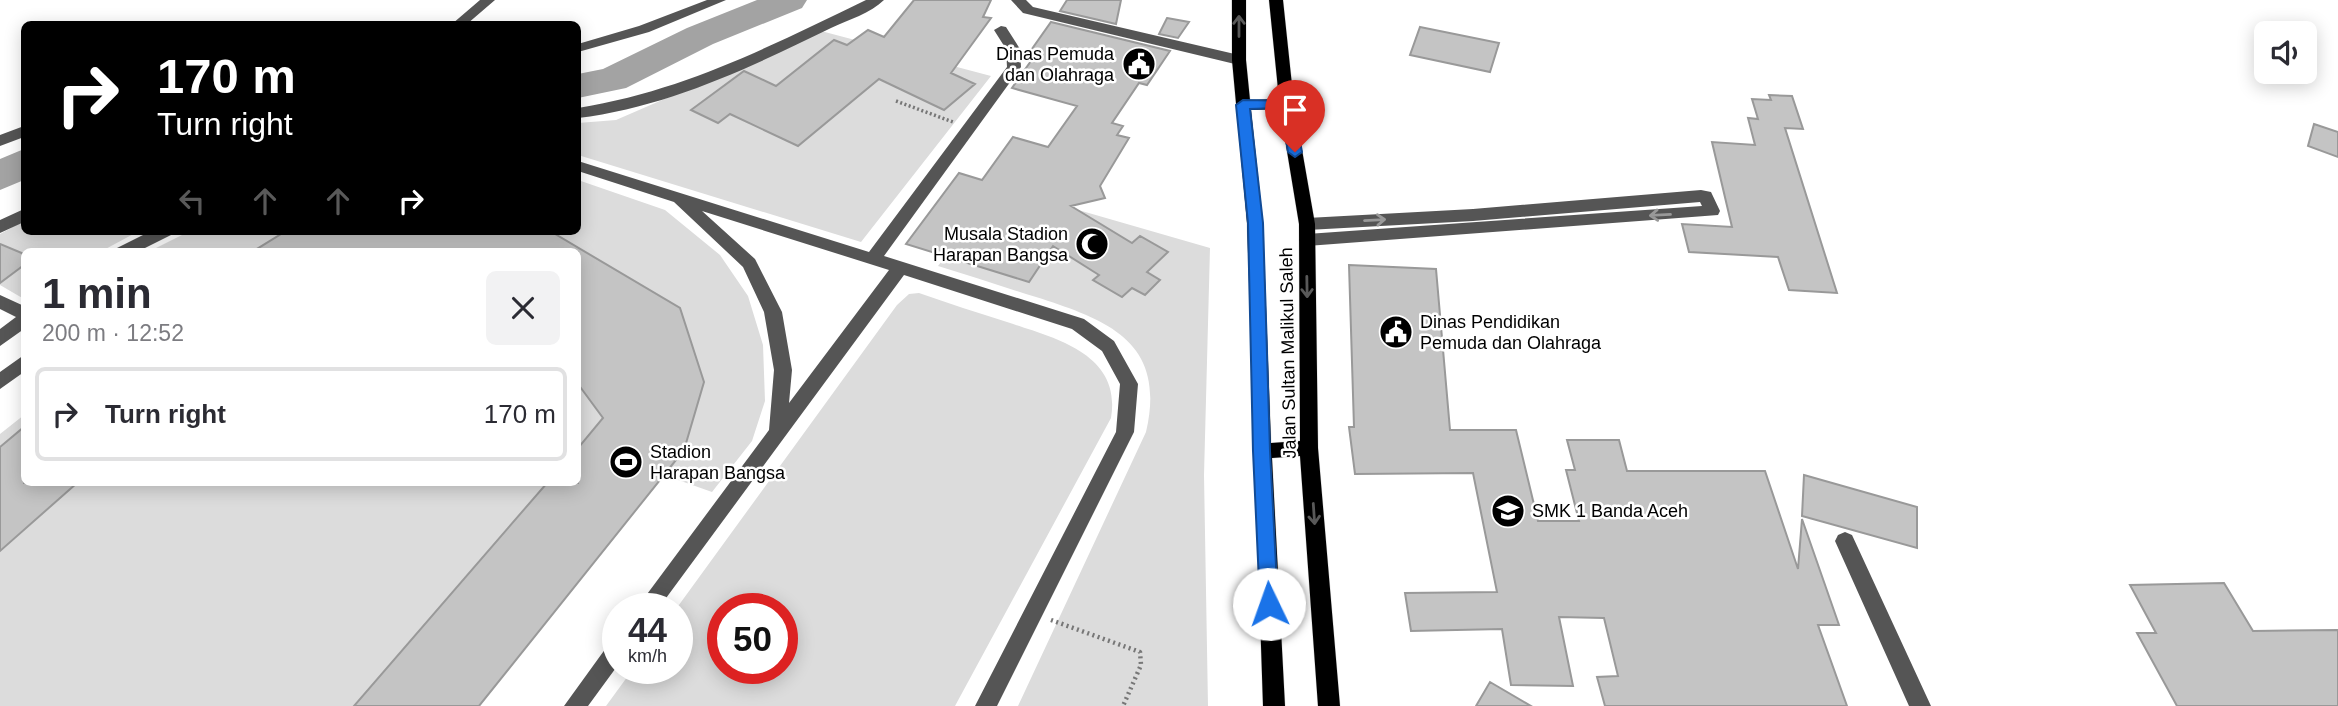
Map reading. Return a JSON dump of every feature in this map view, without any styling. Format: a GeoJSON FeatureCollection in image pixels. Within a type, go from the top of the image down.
{"type":"FeatureCollection","features":[{"type":"Feature","properties":{"kind":"main road","name":"Jalan Sultan Malikul Saleh"},"geometry":{"type":"LineString","coordinates":[[1239,0],[1239,60],[1255,223],[1274,706]]}},
{"type":"Feature","properties":{"kind":"main road","name":"Jalan Sultan Malikul Saleh"},"geometry":{"type":"LineString","coordinates":[[1276,0],[1287,104],[1307,232],[1309,448],[1329,706]]}},
{"type":"Feature","properties":{"kind":"main road"},"geometry":{"type":"LineString","coordinates":[[1243,105],[1287,104]]}},
{"type":"Feature","properties":{"kind":"main road"},"geometry":{"type":"LineString","coordinates":[[1262,451],[1309,448]]}},
{"type":"Feature","properties":{"kind":"street"},"geometry":{"type":"LineString","coordinates":[[464,21],[488,0]]}},
{"type":"Feature","properties":{"kind":"street"},"geometry":{"type":"LineString","coordinates":[[581,47],[644,29],[719,0]]}},
{"type":"Feature","properties":{"kind":"street"},"geometry":{"type":"LineString","coordinates":[[581,113],[618,109],[661,98],[877,0]]}},
{"type":"Feature","properties":{"kind":"street"},"geometry":{"type":"LineString","coordinates":[[1018,0],[1027,10],[1239,60]]}},
{"type":"Feature","properties":{"kind":"street"},"geometry":{"type":"LineString","coordinates":[[873,259],[1014,67],[1013,49],[1001,30]]}},
{"type":"Feature","properties":{"kind":"street"},"geometry":{"type":"LineString","coordinates":[[0,141],[21,132]]}},
{"type":"Feature","properties":{"kind":"street"},"geometry":{"type":"LineString","coordinates":[[581,167],[1077,324],[1108,346],[1129,384],[1125,432],[986,706]]}},
{"type":"Feature","properties":{"kind":"street"},"geometry":{"type":"LineString","coordinates":[[1701,196],[1705,196],[1712,211],[1307,232],[1701,196]]}},
{"type":"Feature","properties":{"kind":"street"},"geometry":{"type":"LineString","coordinates":[[677,197],[748,262],[773,312],[783,370],[778,431]]}},
{"type":"Feature","properties":{"kind":"street"},"geometry":{"type":"LineString","coordinates":[[0,227],[21,216]]}},
{"type":"Feature","properties":{"kind":"street"},"geometry":{"type":"LineString","coordinates":[[131,248],[157,235]]}},
{"type":"Feature","properties":{"kind":"street"},"geometry":{"type":"LineString","coordinates":[[658,593],[900,268]]}},
{"type":"Feature","properties":{"kind":"street"},"geometry":{"type":"LineString","coordinates":[[0,301],[21,312]]}},
{"type":"Feature","properties":{"kind":"street"},"geometry":{"type":"LineString","coordinates":[[0,339],[21,322]]}},
{"type":"Feature","properties":{"kind":"street"},"geometry":{"type":"LineString","coordinates":[[0,382],[21,364]]}},
{"type":"Feature","properties":{"kind":"street"},"geometry":{"type":"LineString","coordinates":[[1845,541],[1920,706]]}},
{"type":"Feature","properties":{"kind":"street"},"geometry":{"type":"LineString","coordinates":[[575,706],[602,670]]}},
{"type":"Feature","properties":{"kind":"path"},"geometry":{"type":"LineString","coordinates":[[896,101],[970,129]]}},
{"type":"Feature","properties":{"kind":"path"},"geometry":{"type":"LineString","coordinates":[[1033,613],[1140,652],[1142,665],[1123,706]]}},
{"type":"Feature","properties":{"kind":"shaded area"},"geometry":{"type":"Polygon","coordinates":[[[821,31],[991,76],[861,242],[581,156],[581,123],[616,120],[821,31]]]}},
{"type":"Feature","properties":{"kind":"shaded area","name":"Stadion Harapan Bangsa"},"geometry":{"type":"Polygon","coordinates":[[[581,181],[665,210],[720,255],[748,296],[763,345],[765,401],[752,441],[712,492],[664,475],[479,706],[0,706],[0,434],[21,417],[21,486],[581,486],[581,248],[156,248],[182,235],[581,235],[581,181]]]}},
{"type":"Feature","properties":{"kind":"shaded area"},"geometry":{"type":"Polygon","coordinates":[[[999,187],[1210,248],[1204,475],[1208,706],[1018,706],[1146,432],[1150,401],[1148,376],[1139,356],[1126,339],[1108,326],[1062,306],[938,266],[999,187]]]}},
{"type":"Feature","properties":{"kind":"shaded area"},"geometry":{"type":"Polygon","coordinates":[[[21,223],[21,235],[132,235],[107,248],[21,248],[21,297],[0,285],[0,234],[21,223]]]}},
{"type":"Feature","properties":{"kind":"shaded area"},"geometry":{"type":"Polygon","coordinates":[[[919,293],[1063,342],[1095,363],[1106,378],[1112,396],[1111,418],[955,706],[606,706],[622,684],[693,684],[693,593],[688,593],[897,305],[909,294],[919,293]]]}},
{"type":"Feature","properties":{"kind":"building"},"geometry":{"type":"Polygon","coordinates":[[[914,0],[991,0],[983,17],[991,18],[951,73],[975,84],[944,110],[879,79],[798,146],[730,114],[718,123],[691,110],[744,71],[776,86],[834,40],[847,45],[868,30],[884,37],[914,0]]]}},
{"type":"Feature","properties":{"kind":"building"},"geometry":{"type":"Polygon","coordinates":[[[1067,0],[1121,0],[1116,24],[1060,11],[1067,0]]]}},
{"type":"Feature","properties":{"kind":"building"},"geometry":{"type":"Polygon","coordinates":[[[1167,18],[1189,22],[1178,38],[1159,34],[1167,18]]]}},
{"type":"Feature","properties":{"kind":"building"},"geometry":{"type":"Polygon","coordinates":[[[1051,22],[1170,51],[1147,85],[1139,83],[1112,123],[1123,126],[1117,135],[1129,138],[1100,186],[1105,198],[1071,206],[1132,243],[1140,236],[1168,252],[1147,272],[1160,280],[1145,295],[1132,288],[1122,297],[1093,280],[1099,275],[1053,246],[1029,282],[906,244],[959,173],[982,180],[1013,137],[1048,147],[1077,106],[1012,88],[1033,58],[1027,56],[1051,22]]]}},
{"type":"Feature","properties":{"kind":"building"},"geometry":{"type":"Polygon","coordinates":[[[1420,27],[1499,43],[1490,72],[1410,55],[1420,27]]]}},
{"type":"Feature","properties":{"kind":"building"},"geometry":{"type":"Polygon","coordinates":[[[1769,95],[1792,96],[1803,129],[1785,128],[1837,293],[1789,290],[1778,257],[1689,252],[1682,224],[1732,227],[1712,142],[1755,145],[1748,118],[1758,119],[1752,99],[1771,100],[1769,95]]]}},
{"type":"Feature","properties":{"kind":"building"},"geometry":{"type":"Polygon","coordinates":[[[2314,124],[2338,132],[2338,157],[2308,146],[2314,124]]]}},
{"type":"Feature","properties":{"kind":"building"},"geometry":{"type":"Polygon","coordinates":[[[280,235],[557,235],[579,248],[258,248],[280,235]]]}},
{"type":"Feature","properties":{"kind":"building"},"geometry":{"type":"Polygon","coordinates":[[[0,244],[21,253],[21,267],[0,283],[0,244]]]}},
{"type":"Feature","properties":{"kind":"building"},"geometry":{"type":"Polygon","coordinates":[[[581,249],[680,308],[704,382],[684,450],[479,706],[354,706],[544,486],[581,486],[581,444],[603,418],[581,388],[581,249]]]}},
{"type":"Feature","properties":{"kind":"building"},"geometry":{"type":"Polygon","coordinates":[[[1349,265],[1436,269],[1450,430],[1516,430],[1538,521],[1579,521],[1566,470],[1575,470],[1567,440],[1619,440],[1627,471],[1765,471],[1798,569],[1802,519],[1839,625],[1818,625],[1847,706],[1605,706],[1597,677],[1618,676],[1604,618],[1559,617],[1573,686],[1511,685],[1502,629],[1411,631],[1405,593],[1497,592],[1473,473],[1355,474],[1349,427],[1354,427],[1349,265]]]}},
{"type":"Feature","properties":{"kind":"building"},"geometry":{"type":"Polygon","coordinates":[[[21,430],[21,486],[74,486],[0,551],[0,447],[21,430]]]}},
{"type":"Feature","properties":{"kind":"building"},"geometry":{"type":"Polygon","coordinates":[[[1804,475],[1917,507],[1917,548],[1802,516],[1804,475]]]}},
{"type":"Feature","properties":{"kind":"building"},"geometry":{"type":"Polygon","coordinates":[[[2224,583],[2253,631],[2338,630],[2338,706],[2177,706],[2137,633],[2156,633],[2130,585],[2224,583]]]}},
{"type":"Feature","properties":{"kind":"building"},"geometry":{"type":"Polygon","coordinates":[[[1490,682],[1531,706],[1476,706],[1490,682]]]}},
{"type":"Feature","properties":{"kind":"waterway"},"geometry":{"type":"LineString","coordinates":[[581,85],[613,79],[700,36],[789,0]]}},
{"type":"Feature","properties":{"kind":"waterway"},"geometry":{"type":"LineString","coordinates":[[0,176],[21,165]]}},
{"type":"Feature","properties":{"kind":"place","name":"Dinas Pemuda dan Olahraga"},"geometry":{"type":"Point","coordinates":[1139,64]}},
{"type":"Feature","properties":{"kind":"place","name":"Musala Stadion Harapan Bangsa"},"geometry":{"type":"Point","coordinates":[1092,244]}},
{"type":"Feature","properties":{"kind":"place","name":"Dinas Pendidikan Pemuda dan Olahraga"},"geometry":{"type":"Point","coordinates":[1396,332]}},
{"type":"Feature","properties":{"kind":"place","name":"Stadion Harapan Bangsa"},"geometry":{"type":"Point","coordinates":[626,462]}},
{"type":"Feature","properties":{"kind":"place","name":"SMK 1 Banda Aceh"},"geometry":{"type":"Point","coordinates":[1508,511]}},
{"type":"Feature","properties":{"kind":"route"},"geometry":{"type":"LineString","coordinates":[[1269,604],[1255,223],[1243,105],[1287,104],[1295,152]]}}]}
